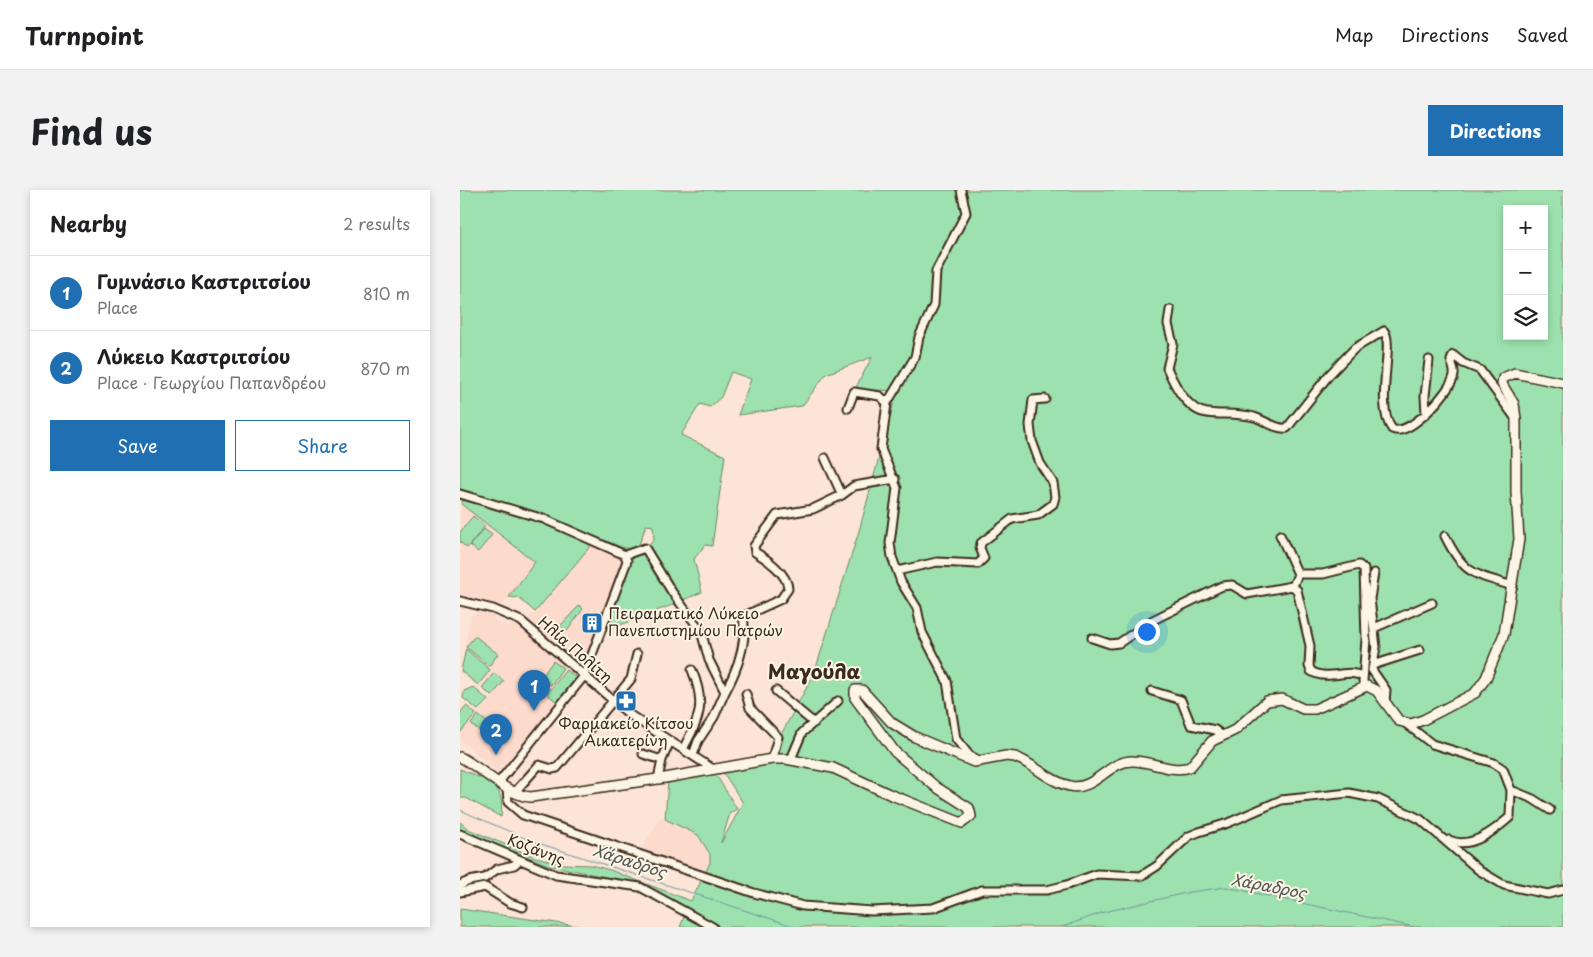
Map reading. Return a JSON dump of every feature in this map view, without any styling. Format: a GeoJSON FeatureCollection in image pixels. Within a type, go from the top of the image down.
{"type":"FeatureCollection","features":[{"type":"Feature","properties":{"kind":"main road"},"geometry":{"type":"LineString","coordinates":[[460,757],[510,791],[536,797],[658,779],[772,759],[791,759],[833,768],[889,794],[962,823],[969,818],[972,812],[966,806],[936,787],[890,746],[853,695],[855,690],[860,689],[885,716],[898,727],[915,737],[966,759],[980,761],[1006,756],[1015,757],[1065,785],[1076,787],[1091,782],[1116,766],[1130,760],[1175,769],[1190,768],[1212,741],[1235,730],[1251,714],[1272,700],[1282,699],[1304,709],[1315,709],[1363,681],[1372,687],[1396,717],[1405,723],[1423,720],[1475,693],[1486,678],[1501,644],[1513,586],[1519,539],[1516,492],[1516,419],[1514,404],[1502,384],[1505,376],[1514,373],[1563,383]]}},
{"type":"Feature","properties":{"kind":"main road"},"geometry":{"type":"LineString","coordinates":[[460,764],[495,780]]}},
{"type":"Feature","properties":{"kind":"street"},"geometry":{"type":"LineString","coordinates":[[961,190],[966,213],[936,271],[934,305],[920,337],[915,357],[887,403],[881,449],[895,479],[897,499],[890,543],[897,571],[917,608],[922,632],[946,681],[956,739],[969,755],[980,761]]}},
{"type":"Feature","properties":{"kind":"street"},"geometry":{"type":"LineString","coordinates":[[1170,310],[1168,324],[1173,344],[1167,368],[1191,406],[1200,412],[1248,416],[1263,419],[1280,428],[1287,428],[1329,375],[1355,348],[1384,331],[1388,340],[1384,394],[1390,427],[1397,432],[1404,430],[1426,414],[1453,381],[1455,372],[1451,360],[1455,355],[1463,363],[1480,370],[1516,419]]}},
{"type":"Feature","properties":{"kind":"street"},"geometry":{"type":"LineString","coordinates":[[1426,414],[1425,396],[1429,360]]}},
{"type":"Feature","properties":{"kind":"street"},"geometry":{"type":"LineString","coordinates":[[848,408],[854,392],[880,396],[887,403]]}},
{"type":"Feature","properties":{"kind":"street"},"geometry":{"type":"LineString","coordinates":[[897,571],[937,562],[978,564],[984,558],[980,548],[981,543],[1012,519],[1038,516],[1052,504],[1055,497],[1053,483],[1040,463],[1032,441],[1030,425],[1033,400],[1045,399]]}},
{"type":"Feature","properties":{"kind":"street"},"geometry":{"type":"LineString","coordinates":[[825,458],[842,495]]}},
{"type":"Feature","properties":{"kind":"street"},"geometry":{"type":"LineString","coordinates":[[693,755],[697,743],[714,717],[736,673],[745,634],[744,616],[781,599],[788,589],[786,580],[766,559],[755,552],[754,546],[777,515],[813,509],[842,495],[854,486],[895,479]]}},
{"type":"Feature","properties":{"kind":"street"},"geometry":{"type":"LineString","coordinates":[[460,494],[544,519],[625,555],[645,548],[672,592],[701,631],[709,660],[725,692]]}},
{"type":"Feature","properties":{"kind":"street"},"geometry":{"type":"LineString","coordinates":[[1280,535],[1298,574],[1293,586]]}},
{"type":"Feature","properties":{"kind":"street"},"geometry":{"type":"LineString","coordinates":[[1445,536],[1455,555],[1466,569],[1480,576],[1513,586]]}},
{"type":"Feature","properties":{"kind":"street"},"geometry":{"type":"LineString","coordinates":[[495,780],[584,676],[627,561],[625,555]]}},
{"type":"Feature","properties":{"kind":"street"},"geometry":{"type":"LineString","coordinates":[[1298,574],[1323,574],[1359,565],[1364,569],[1366,639],[1363,681]]}},
{"type":"Feature","properties":{"kind":"street"},"geometry":{"type":"LineString","coordinates":[[1374,574],[1370,599],[1376,647],[1373,664],[1374,674],[1386,690],[1385,702]]}},
{"type":"Feature","properties":{"kind":"street"},"geometry":{"type":"LineString","coordinates":[[1092,638],[1110,644],[1119,643],[1153,620],[1222,586],[1232,585],[1247,594],[1293,586]]}},
{"type":"Feature","properties":{"kind":"street"},"geometry":{"type":"LineString","coordinates":[[1293,586],[1296,590],[1308,640],[1308,666],[1311,671],[1323,676],[1356,673],[1363,681]]}},
{"type":"Feature","properties":{"kind":"street","name":"Ηλία Πολίτη"},"geometry":{"type":"LineString","coordinates":[[460,601],[493,609],[520,621],[630,715],[714,769]]}},
{"type":"Feature","properties":{"kind":"street"},"geometry":{"type":"LineString","coordinates":[[1374,628],[1432,603]]}},
{"type":"Feature","properties":{"kind":"street"},"geometry":{"type":"LineString","coordinates":[[1373,664],[1420,650]]}},
{"type":"Feature","properties":{"kind":"street"},"geometry":{"type":"LineString","coordinates":[[637,654],[632,678],[556,768],[552,769],[540,765],[510,791],[508,802],[521,814],[754,894],[803,906],[872,912],[933,908],[965,895],[996,889],[1047,890],[1097,874],[1141,876],[1157,866],[1172,849],[1189,836],[1288,798],[1349,793],[1378,799],[1420,819],[1442,836],[1480,871],[1504,886],[1548,894],[1563,890]]}},
{"type":"Feature","properties":{"kind":"street"},"geometry":{"type":"LineString","coordinates":[[683,749],[697,724],[701,711],[697,683],[692,670]]}},
{"type":"Feature","properties":{"kind":"street"},"geometry":{"type":"LineString","coordinates":[[776,691],[814,723]]}},
{"type":"Feature","properties":{"kind":"street"},"geometry":{"type":"LineString","coordinates":[[1152,691],[1181,700],[1192,725],[1215,730],[1223,736]]}},
{"type":"Feature","properties":{"kind":"street"},"geometry":{"type":"LineString","coordinates":[[746,694],[751,709],[778,737],[778,743],[772,759]]}},
{"type":"Feature","properties":{"kind":"street"},"geometry":{"type":"LineString","coordinates":[[791,759],[802,734],[838,701]]}},
{"type":"Feature","properties":{"kind":"street"},"geometry":{"type":"LineString","coordinates":[[1405,723],[1432,744],[1499,765],[1503,769],[1510,790],[1510,817],[1489,833],[1466,844],[1457,844],[1442,836]]}},
{"type":"Feature","properties":{"kind":"street"},"geometry":{"type":"LineString","coordinates":[[658,779],[662,760],[670,741]]}},
{"type":"Feature","properties":{"kind":"street"},"geometry":{"type":"LineString","coordinates":[[643,754],[662,760]]}},
{"type":"Feature","properties":{"kind":"street"},"geometry":{"type":"LineString","coordinates":[[1510,790],[1533,799],[1550,810]]}},
{"type":"Feature","properties":{"kind":"street","name":"Κοζάνης"},"geometry":{"type":"LineString","coordinates":[[460,834],[556,875],[640,887],[713,927]]}},
{"type":"Feature","properties":{"kind":"street"},"geometry":{"type":"LineString","coordinates":[[460,885],[485,878],[497,869],[514,865],[520,860]]}},
{"type":"Feature","properties":{"kind":"street"},"geometry":{"type":"LineString","coordinates":[[460,892],[485,887],[510,903],[523,907]]}},
{"type":"Feature","properties":{"kind":"shaded area"},"geometry":{"type":"Polygon","coordinates":[[[461,504],[535,562],[504,604],[490,605],[460,597],[461,504]]]}},
{"type":"Feature","properties":{"kind":"shaded area"},"geometry":{"type":"Polygon","coordinates":[[[593,543],[621,555],[624,561],[586,667],[528,620],[593,543]]]}},
{"type":"Feature","properties":{"kind":"shaded area"},"geometry":{"type":"Polygon","coordinates":[[[478,611],[494,616],[495,621],[509,626],[512,624],[531,634],[580,676],[526,743],[523,742],[498,772],[460,739],[460,711],[466,704],[478,713],[492,698],[460,672],[471,616],[478,611]]]}},
{"type":"Feature","properties":{"kind":"shaded area"},"geometry":{"type":"Polygon","coordinates":[[[661,817],[698,835],[710,854],[711,865],[709,872],[640,851],[661,817]]]}},
{"type":"Feature","properties":{"kind":"green space"},"geometry":{"type":"Polygon","coordinates":[[[460,190],[1563,190],[1563,927],[680,927],[688,908],[644,885],[548,865],[460,830],[460,822],[468,829],[535,857],[564,864],[590,865],[610,870],[691,901],[710,863],[710,854],[698,835],[665,819],[668,781],[715,773],[737,809],[730,813],[721,843],[743,803],[723,772],[765,764],[814,674],[859,531],[897,391],[855,389],[872,357],[826,374],[802,406],[738,415],[751,379],[731,372],[721,397],[710,407],[700,404],[681,435],[725,456],[712,546],[705,545],[694,559],[702,592],[681,601],[648,546],[654,540],[653,526],[646,525],[639,545],[631,549],[621,547],[546,516],[460,491],[460,190]]]}},
{"type":"Feature","properties":{"kind":"green space"},"geometry":{"type":"Polygon","coordinates":[[[463,500],[542,522],[593,543],[535,612],[519,598],[509,597],[535,562],[461,504],[463,500]]]}},
{"type":"Feature","properties":{"kind":"green space"},"geometry":{"type":"Polygon","coordinates":[[[473,516],[485,526],[467,548],[460,542],[460,532],[473,516]]]}},
{"type":"Feature","properties":{"kind":"green space"},"geometry":{"type":"Polygon","coordinates":[[[484,529],[492,535],[478,552],[470,545],[484,529]]]}},
{"type":"Feature","properties":{"kind":"green space"},"geometry":{"type":"Polygon","coordinates":[[[643,553],[677,603],[605,631],[632,555],[643,553]]]}},
{"type":"Feature","properties":{"kind":"green space"},"geometry":{"type":"Polygon","coordinates":[[[580,605],[583,609],[567,631],[560,626],[580,605]]]}},
{"type":"Feature","properties":{"kind":"green space"},"geometry":{"type":"Polygon","coordinates":[[[475,636],[498,654],[489,666],[466,647],[475,636]]]}},
{"type":"Feature","properties":{"kind":"green space"},"geometry":{"type":"Polygon","coordinates":[[[466,649],[490,670],[478,685],[461,671],[466,649]]]}},
{"type":"Feature","properties":{"kind":"green space"},"geometry":{"type":"Polygon","coordinates":[[[553,661],[563,668],[551,685],[541,678],[553,661]]]}},
{"type":"Feature","properties":{"kind":"green space"},"geometry":{"type":"Polygon","coordinates":[[[566,670],[577,678],[557,702],[547,694],[566,670]]]}},
{"type":"Feature","properties":{"kind":"green space"},"geometry":{"type":"Polygon","coordinates":[[[494,673],[504,681],[492,696],[482,688],[494,673]]]}},
{"type":"Feature","properties":{"kind":"green space"},"geometry":{"type":"Polygon","coordinates":[[[473,687],[488,700],[478,710],[463,698],[464,691],[473,687]]]}},
{"type":"Feature","properties":{"kind":"green space"},"geometry":{"type":"Polygon","coordinates":[[[466,706],[476,714],[460,733],[460,713],[466,706]]]}},
{"type":"Feature","properties":{"kind":"green space"},"geometry":{"type":"Polygon","coordinates":[[[478,715],[493,727],[486,736],[471,724],[478,715]]]}},
{"type":"Feature","properties":{"kind":"green space"},"geometry":{"type":"Polygon","coordinates":[[[460,769],[493,784],[500,796],[502,805],[501,817],[466,798],[460,798],[460,769]]]}},
{"type":"Feature","properties":{"kind":"green space"},"geometry":{"type":"Polygon","coordinates":[[[460,909],[584,927],[460,927],[460,909]]]}},
{"type":"Feature","properties":{"kind":"waterway","name":"Χάραδρος"},"geometry":{"type":"LineString","coordinates":[[460,810],[529,840],[796,927]]}},
{"type":"Feature","properties":{"kind":"waterway","name":"Χάραδρος"},"geometry":{"type":"LineString","coordinates":[[1062,927],[1104,912],[1190,892],[1226,887],[1414,927]]}},
{"type":"Feature","properties":{"kind":"place","name":"Πειραματικό Λύκειο Πανεπιστημίου Πατρών"},"geometry":{"type":"Point","coordinates":[592,623]}},
{"type":"Feature","properties":{"kind":"place","name":"Φαρμακείο Κίτσου Αικατερίνη"},"geometry":{"type":"Point","coordinates":[626,701]}},
{"type":"Feature","properties":{"kind":"place","name":"Γυμνάσιο Καστριτσίου"},"geometry":{"type":"Point","coordinates":[534,711]}},
{"type":"Feature","properties":{"kind":"place","name":"Λύκειο Καστριτσίου"},"geometry":{"type":"Point","coordinates":[496,755]}},
{"type":"Feature","properties":{"kind":"district","name":"Μαγούλα"},"geometry":{"type":"Point","coordinates":[814,672]}}]}
